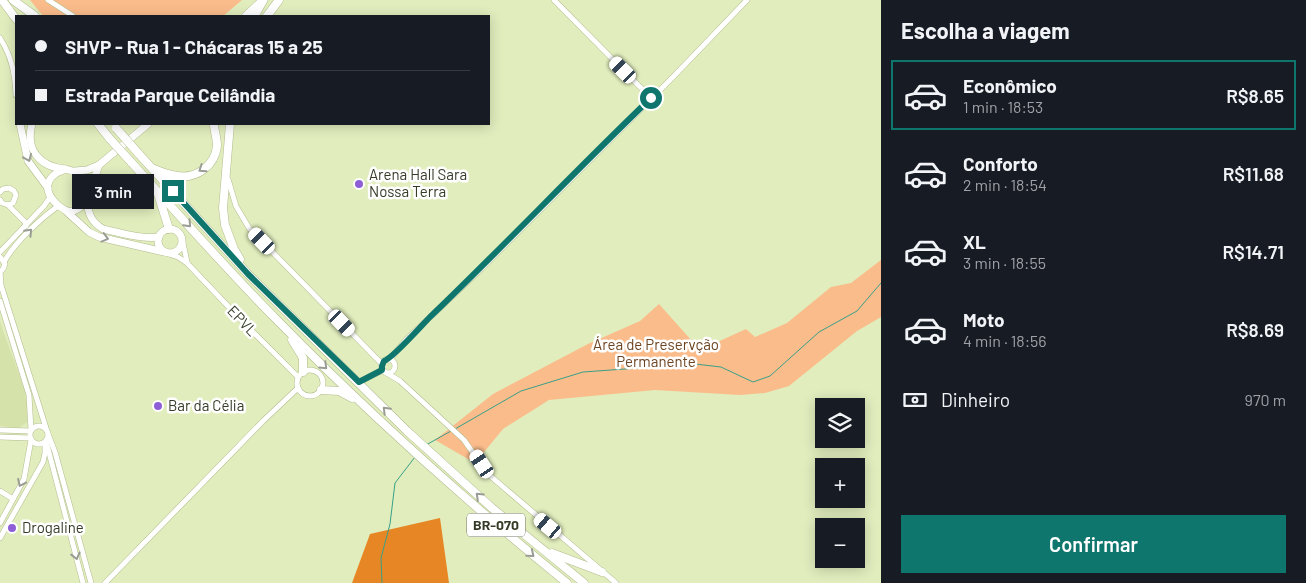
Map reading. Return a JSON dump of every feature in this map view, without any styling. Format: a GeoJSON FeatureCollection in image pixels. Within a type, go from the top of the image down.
{"type":"FeatureCollection","features":[{"type":"Feature","properties":{"kind":"highway"},"geometry":{"type":"LineString","coordinates":[[2,0],[15,18]]}},
{"type":"Feature","properties":{"kind":"highway"},"geometry":{"type":"LineString","coordinates":[[13,0],[25,15]]}},
{"type":"Feature","properties":{"kind":"highway"},"geometry":{"type":"LineString","coordinates":[[13,0],[34,15]]}},
{"type":"Feature","properties":{"kind":"highway"},"geometry":{"type":"LineString","coordinates":[[247,15],[264,0]]}},
{"type":"Feature","properties":{"kind":"highway"},"geometry":{"type":"LineString","coordinates":[[266,15],[279,0]]}},
{"type":"Feature","properties":{"kind":"highway","name":"BR-070"},"geometry":{"type":"LineString","coordinates":[[99,125],[156,190],[277,320],[364,406],[496,525],[567,583]]}},
{"type":"Feature","properties":{"kind":"highway"},"geometry":{"type":"LineString","coordinates":[[213,125],[228,138]]}},
{"type":"Feature","properties":{"kind":"highway"},"geometry":{"type":"LineString","coordinates":[[152,169],[178,177],[194,174],[206,168],[215,156],[217,147],[213,125]]}},
{"type":"Feature","properties":{"kind":"highway"},"geometry":{"type":"LineString","coordinates":[[228,125],[223,208],[225,225],[234,248],[248,274]]}},
{"type":"Feature","properties":{"kind":"highway","name":"BR-070"},"geometry":{"type":"LineString","coordinates":[[114,126],[248,274],[421,443],[492,508],[584,583]]}},
{"type":"Feature","properties":{"kind":"highway"},"geometry":{"type":"LineString","coordinates":[[156,190],[169,229]]}},
{"type":"Feature","properties":{"kind":"highway"},"geometry":{"type":"LineString","coordinates":[[277,320],[304,358],[301,374]]}},
{"type":"Feature","properties":{"kind":"highway"},"geometry":{"type":"LineString","coordinates":[[321,390],[331,390],[346,394],[364,406]]}},
{"type":"Feature","properties":{"kind":"highway"},"geometry":{"type":"LineString","coordinates":[[543,550],[602,572]]}},
{"type":"Feature","properties":{"kind":"main road"},"geometry":{"type":"LineString","coordinates":[[256,15],[264,0]]}},
{"type":"Feature","properties":{"kind":"main road"},"geometry":{"type":"LineString","coordinates":[[20,125],[28,161],[48,188]]}},
{"type":"Feature","properties":{"kind":"main road"},"geometry":{"type":"LineString","coordinates":[[32,125],[31,144],[37,157],[45,164],[54,168],[74,171],[87,170],[99,165],[147,125]]}},
{"type":"Feature","properties":{"kind":"main road"},"geometry":{"type":"LineString","coordinates":[[66,169],[53,175],[48,188],[50,197],[58,206],[70,212],[80,208],[88,197],[99,165]]}},
{"type":"Feature","properties":{"kind":"main road"},"geometry":{"type":"LineString","coordinates":[[74,171],[84,178],[88,197],[88,214],[95,223],[103,229],[134,237],[159,237]]}},
{"type":"Feature","properties":{"kind":"main road","name":"EPVL"},"geometry":{"type":"LineString","coordinates":[[65,210],[89,232],[98,237],[167,253]]}},
{"type":"Feature","properties":{"kind":"main road"},"geometry":{"type":"LineString","coordinates":[[169,229],[179,232],[183,243],[179,250],[167,253],[158,245],[162,232],[169,229]]}},
{"type":"Feature","properties":{"kind":"street"},"geometry":{"type":"LineString","coordinates":[[48,0],[71,15]]}},
{"type":"Feature","properties":{"kind":"street"},"geometry":{"type":"LineString","coordinates":[[554,0],[651,98]]}},
{"type":"Feature","properties":{"kind":"street"},"geometry":{"type":"LineString","coordinates":[[383,369],[385,360],[389,360],[747,0]]}},
{"type":"Feature","properties":{"kind":"street"},"geometry":{"type":"LineString","coordinates":[[0,38],[12,60],[15,74]]}},
{"type":"Feature","properties":{"kind":"street"},"geometry":{"type":"LineString","coordinates":[[226,167],[231,195],[249,228],[383,369],[400,381],[464,440],[488,474],[616,583]]}},
{"type":"Feature","properties":{"kind":"street"},"geometry":{"type":"LineString","coordinates":[[0,190],[9,188],[14,191],[16,198],[5,203]]}},
{"type":"Feature","properties":{"kind":"street"},"geometry":{"type":"LineString","coordinates":[[0,252],[26,226],[50,197]]}},
{"type":"Feature","properties":{"kind":"street"},"geometry":{"type":"LineString","coordinates":[[5,203],[27,220],[31,220]]}},
{"type":"Feature","properties":{"kind":"street"},"geometry":{"type":"LineString","coordinates":[[5,203],[25,222],[26,226]]}},
{"type":"Feature","properties":{"kind":"street"},"geometry":{"type":"LineString","coordinates":[[58,206],[47,213],[9,253],[0,272],[1,285],[55,452],[91,583]]}},
{"type":"Feature","properties":{"kind":"street"},"geometry":{"type":"LineString","coordinates":[[183,243],[187,263]]}},
{"type":"Feature","properties":{"kind":"street","name":"EPVL"},"geometry":{"type":"LineString","coordinates":[[167,253],[187,263],[242,321],[301,374]]}},
{"type":"Feature","properties":{"kind":"street"},"geometry":{"type":"LineString","coordinates":[[0,257],[4,262]]}},
{"type":"Feature","properties":{"kind":"street"},"geometry":{"type":"LineString","coordinates":[[0,301],[29,395],[31,439],[26,473],[0,523]]}},
{"type":"Feature","properties":{"kind":"street"},"geometry":{"type":"LineString","coordinates":[[359,382],[383,369],[391,372],[400,348]]}},
{"type":"Feature","properties":{"kind":"street"},"geometry":{"type":"LineString","coordinates":[[389,360],[395,365],[400,381]]}},
{"type":"Feature","properties":{"kind":"street"},"geometry":{"type":"LineString","coordinates":[[105,583],[263,421],[298,388],[301,374],[311,370],[319,374],[323,382],[321,390],[315,395],[307,396],[300,392],[298,388]]}},
{"type":"Feature","properties":{"kind":"street"},"geometry":{"type":"LineString","coordinates":[[0,430],[30,431],[36,426],[46,428]]}},
{"type":"Feature","properties":{"kind":"street"},"geometry":{"type":"LineString","coordinates":[[0,538],[42,462],[48,434]]}},
{"type":"Feature","properties":{"kind":"street"},"geometry":{"type":"LineString","coordinates":[[0,437],[31,439],[37,444],[45,442]]}},
{"type":"Feature","properties":{"kind":"street"},"geometry":{"type":"LineString","coordinates":[[45,442],[52,458],[83,583]]}},
{"type":"Feature","properties":{"kind":"street"},"geometry":{"type":"LineString","coordinates":[[42,462],[52,458]]}},
{"type":"Feature","properties":{"kind":"street"},"geometry":{"type":"LineString","coordinates":[[0,490],[14,499]]}},
{"type":"Feature","properties":{"kind":"shaded area"},"geometry":{"type":"Polygon","coordinates":[[[0,322],[25,391],[27,422],[19,428],[0,426],[0,322]]]}},
{"type":"Feature","properties":{"kind":"shaded area"},"geometry":{"type":"Polygon","coordinates":[[[440,518],[449,583],[352,583],[370,534],[440,518]]]}},
{"type":"Feature","properties":{"kind":"green space"},"geometry":{"type":"Polygon","coordinates":[[[30,0],[242,0],[224,15],[42,15],[30,0]]]}},
{"type":"Feature","properties":{"kind":"green space","name":"Área de Preservção Permanente"},"geometry":{"type":"Polygon","coordinates":[[[881,260],[881,317],[857,331],[789,386],[765,393],[740,395],[655,390],[549,400],[503,429],[475,463],[435,440],[493,394],[588,344],[640,321],[659,304],[700,350],[746,329],[755,337],[787,323],[831,287],[851,283],[881,260]]]}},
{"type":"Feature","properties":{"kind":"waterway"},"geometry":{"type":"LineString","coordinates":[[455,429],[521,391],[583,372],[695,364],[721,367],[753,382],[770,376],[819,332],[857,311],[881,283]]}},
{"type":"Feature","properties":{"kind":"waterway"},"geometry":{"type":"LineString","coordinates":[[426,445],[451,431]]}},
{"type":"Feature","properties":{"kind":"waterway"},"geometry":{"type":"LineString","coordinates":[[382,583],[381,558],[390,524],[395,483],[415,457]]}},
{"type":"Feature","properties":{"kind":"place","name":"Arena Hall Sara Nossa Terra"},"geometry":{"type":"Point","coordinates":[359,184]}},
{"type":"Feature","properties":{"kind":"place","name":"Bar da Célia"},"geometry":{"type":"Point","coordinates":[158,406]}},
{"type":"Feature","properties":{"kind":"place","name":"Drogaline"},"geometry":{"type":"Point","coordinates":[12,528]}},
{"type":"Feature","properties":{"kind":"route"},"geometry":{"type":"LineString","coordinates":[[173,191],[248,274],[359,382],[382,370],[384,361],[389,360],[407,339],[482,268],[651,98]]}}]}
